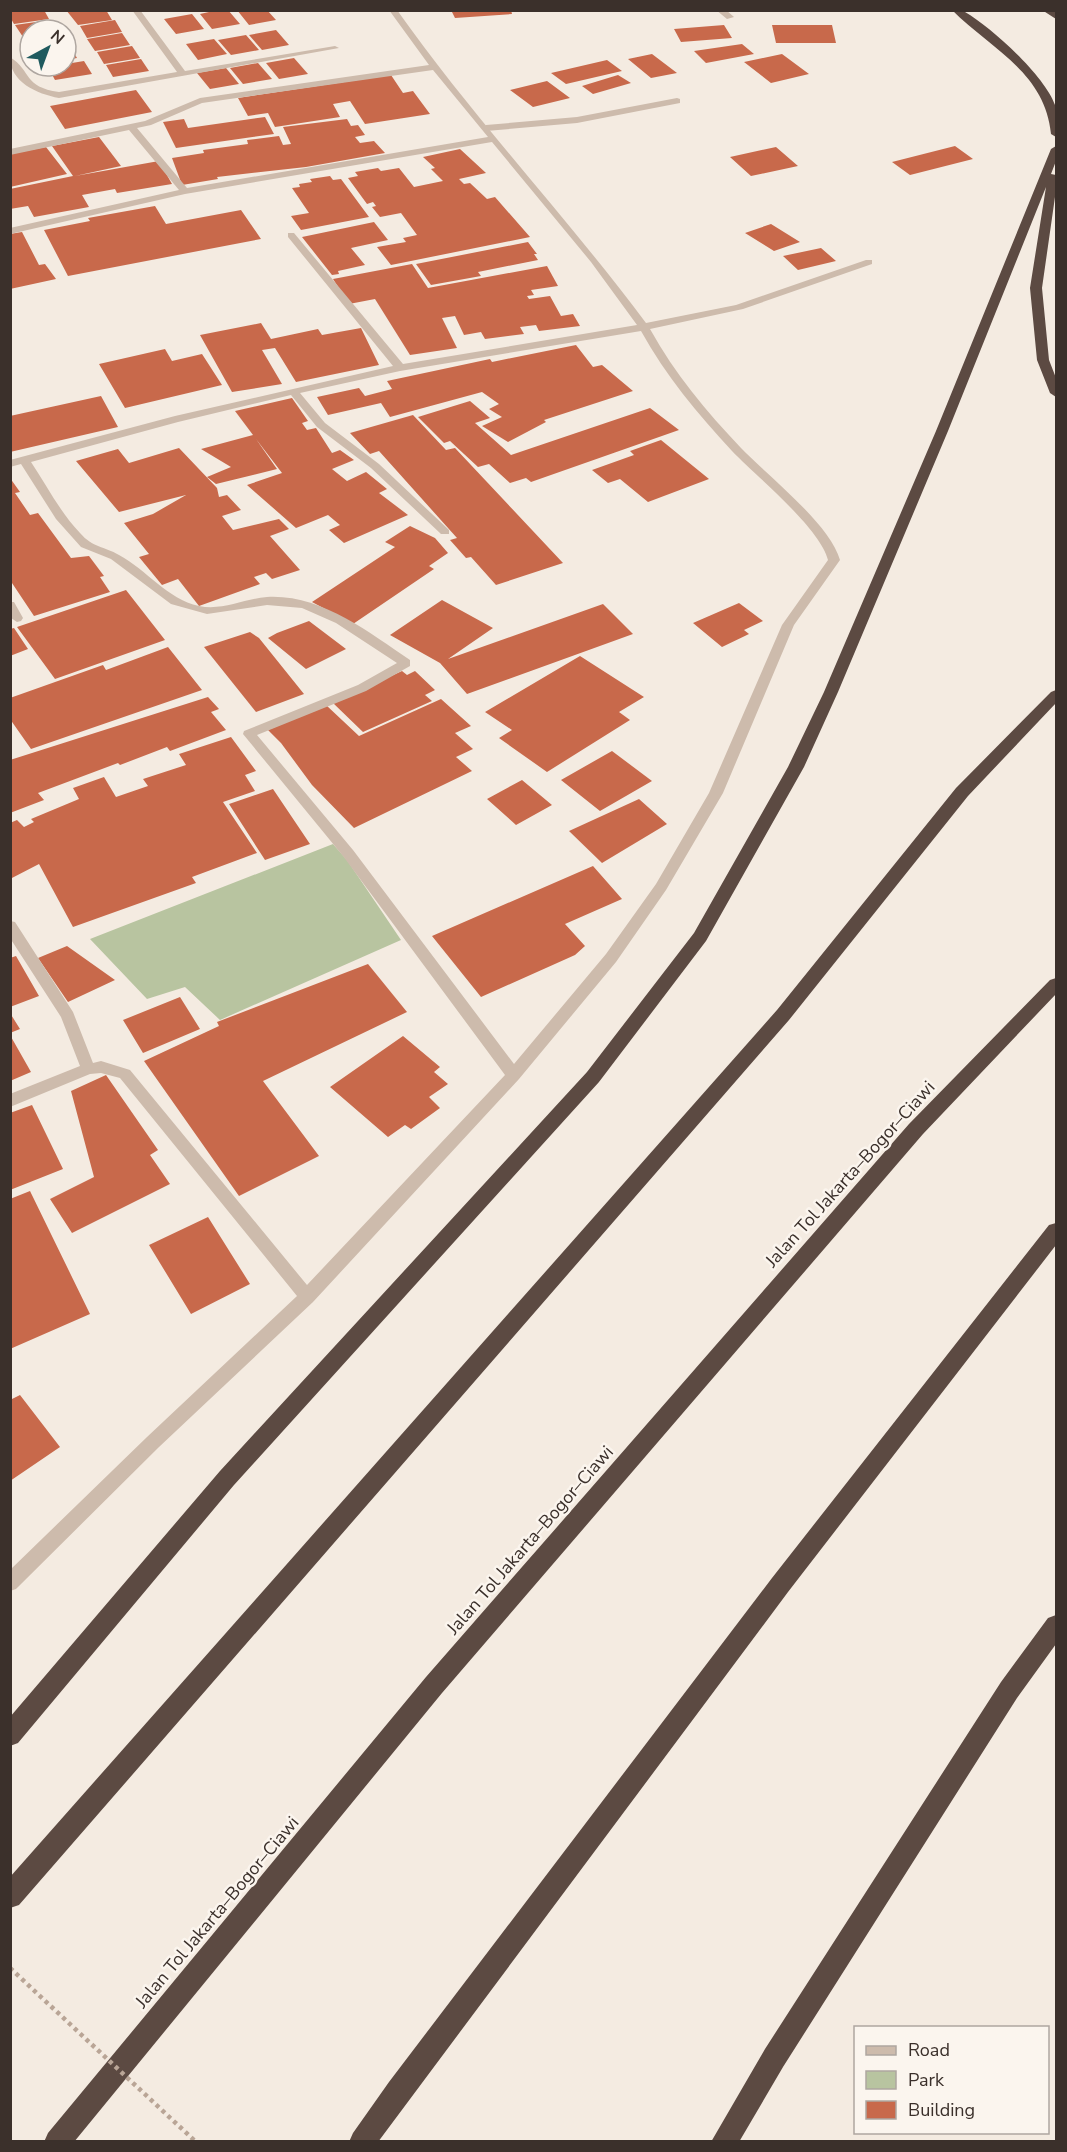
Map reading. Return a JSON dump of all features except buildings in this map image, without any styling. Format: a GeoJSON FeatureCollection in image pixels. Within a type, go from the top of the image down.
{"type":"FeatureCollection","features":[{"type":"Feature","properties":{"kind":"highway"},"geometry":{"type":"LineString","coordinates":[[956,10],[994,39],[1035,82],[1049,101],[1056,134]]}},
{"type":"Feature","properties":{"kind":"highway"},"geometry":{"type":"LineString","coordinates":[[1046,10],[1056,16]]}},
{"type":"Feature","properties":{"kind":"highway"},"geometry":{"type":"LineString","coordinates":[[10,1735],[227,1478],[593,1077],[700,937],[796,767],[831,692],[942,431],[1056,149]]}},
{"type":"Feature","properties":{"kind":"highway"},"geometry":{"type":"LineString","coordinates":[[1056,155],[1036,288],[1043,360],[1056,393]]}},
{"type":"Feature","properties":{"kind":"highway"},"geometry":{"type":"LineString","coordinates":[[10,1896],[783,1015],[962,792],[1056,695]]}},
{"type":"Feature","properties":{"kind":"highway","name":"Jalan Tol Jakarta–Bogor–Ciawi"},"geometry":{"type":"LineString","coordinates":[[57,2142],[434,1685],[916,1129],[1056,984]]}},
{"type":"Feature","properties":{"kind":"highway"},"geometry":{"type":"LineString","coordinates":[[362,2142],[398,2091],[759,1614],[1056,1231]]}},
{"type":"Feature","properties":{"kind":"highway"},"geometry":{"type":"LineString","coordinates":[[724,2142],[774,2058],[1009,1690],[1056,1626]]}},
{"type":"Feature","properties":{"kind":"street"},"geometry":{"type":"LineString","coordinates":[[136,10],[181,72]]}},
{"type":"Feature","properties":{"kind":"street"},"geometry":{"type":"LineString","coordinates":[[10,1583],[153,1442],[307,1297],[514,1075],[611,958],[661,887],[716,793],[788,625],[834,560],[831,549],[818,531],[737,450],[688,396],[664,363],[644,327],[594,260],[435,67],[393,10]]}},
{"type":"Feature","properties":{"kind":"street"},"geometry":{"type":"LineString","coordinates":[[720,10],[730,17]]}},
{"type":"Feature","properties":{"kind":"street"},"geometry":{"type":"LineString","coordinates":[[10,59],[28,85],[45,94],[59,95],[80,93],[181,72],[335,48]]}},
{"type":"Feature","properties":{"kind":"street"},"geometry":{"type":"LineString","coordinates":[[10,152],[73,137],[132,128],[158,120],[191,104],[207,100],[435,67]]}},
{"type":"Feature","properties":{"kind":"street"},"geometry":{"type":"LineString","coordinates":[[486,128],[578,120],[677,101]]}},
{"type":"Feature","properties":{"kind":"street"},"geometry":{"type":"LineString","coordinates":[[132,128],[185,191]]}},
{"type":"Feature","properties":{"kind":"street"},"geometry":{"type":"LineString","coordinates":[[11,230],[185,191],[494,139]]}},
{"type":"Feature","properties":{"kind":"street"},"geometry":{"type":"LineString","coordinates":[[291,235],[400,368]]}},
{"type":"Feature","properties":{"kind":"street"},"geometry":{"type":"LineString","coordinates":[[514,1075],[348,853],[249,734],[362,688],[406,663],[337,619],[300,603],[270,601],[202,611],[182,605],[147,583],[113,556],[87,547],[17,462],[292,391],[400,368],[644,327],[739,307],[869,262]]}},
{"type":"Feature","properties":{"kind":"street"},"geometry":{"type":"LineString","coordinates":[[292,391],[321,425],[375,466],[445,532]]}},
{"type":"Feature","properties":{"kind":"street"},"geometry":{"type":"LineString","coordinates":[[10,606],[17,618]]}},
{"type":"Feature","properties":{"kind":"street"},"geometry":{"type":"LineString","coordinates":[[10,926],[68,1016],[88,1069]]}},
{"type":"Feature","properties":{"kind":"street"},"geometry":{"type":"LineString","coordinates":[[10,1101],[88,1069],[101,1066],[125,1074],[307,1297]]}},
{"type":"Feature","properties":{"kind":"path"},"geometry":{"type":"LineString","coordinates":[[10,1968],[196,2142]]}},
{"type":"Feature","properties":{"kind":"green space"},"geometry":{"type":"Polygon","coordinates":[[[333,844],[347,860],[401,940],[220,1020],[185,987],[147,999],[90,939],[333,844]]]}}]}
